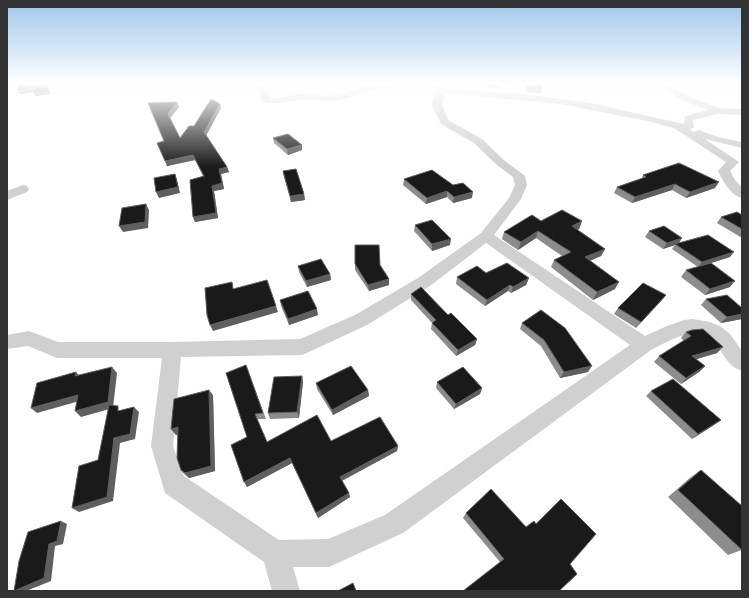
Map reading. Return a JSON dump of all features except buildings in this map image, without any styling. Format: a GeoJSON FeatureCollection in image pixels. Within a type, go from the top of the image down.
{"type":"FeatureCollection","features":[{"type":"Feature","properties":{"kind":"street"},"geometry":{"type":"LineString","coordinates":[[7,342],[29,338],[57,350],[172,350],[302,346],[361,320],[424,282],[486,236],[515,199],[521,185],[519,176],[501,164],[478,141],[444,122],[439,111]]}},
{"type":"Feature","properties":{"kind":"street"},"geometry":{"type":"LineString","coordinates":[[611,111],[683,127],[715,139],[742,145]]}},
{"type":"Feature","properties":{"kind":"street"},"geometry":{"type":"LineString","coordinates":[[683,127],[690,122],[688,118],[717,111],[742,112]]}},
{"type":"Feature","properties":{"kind":"street"},"geometry":{"type":"LineString","coordinates":[[683,127],[733,162],[724,171],[730,182],[742,194]]}},
{"type":"Feature","properties":{"kind":"street"},"geometry":{"type":"LineString","coordinates":[[7,196],[23,189]]}},
{"type":"Feature","properties":{"kind":"street"},"geometry":{"type":"LineString","coordinates":[[486,236],[644,345]]}},
{"type":"Feature","properties":{"kind":"street"},"geometry":{"type":"LineString","coordinates":[[172,350],[162,446],[174,484],[275,554],[329,553],[394,524],[644,345],[674,330],[693,325],[706,328],[723,339],[731,353],[742,363]]}},
{"type":"Feature","properties":{"kind":"street"},"geometry":{"type":"LineString","coordinates":[[275,554],[286,591]]}}]}
